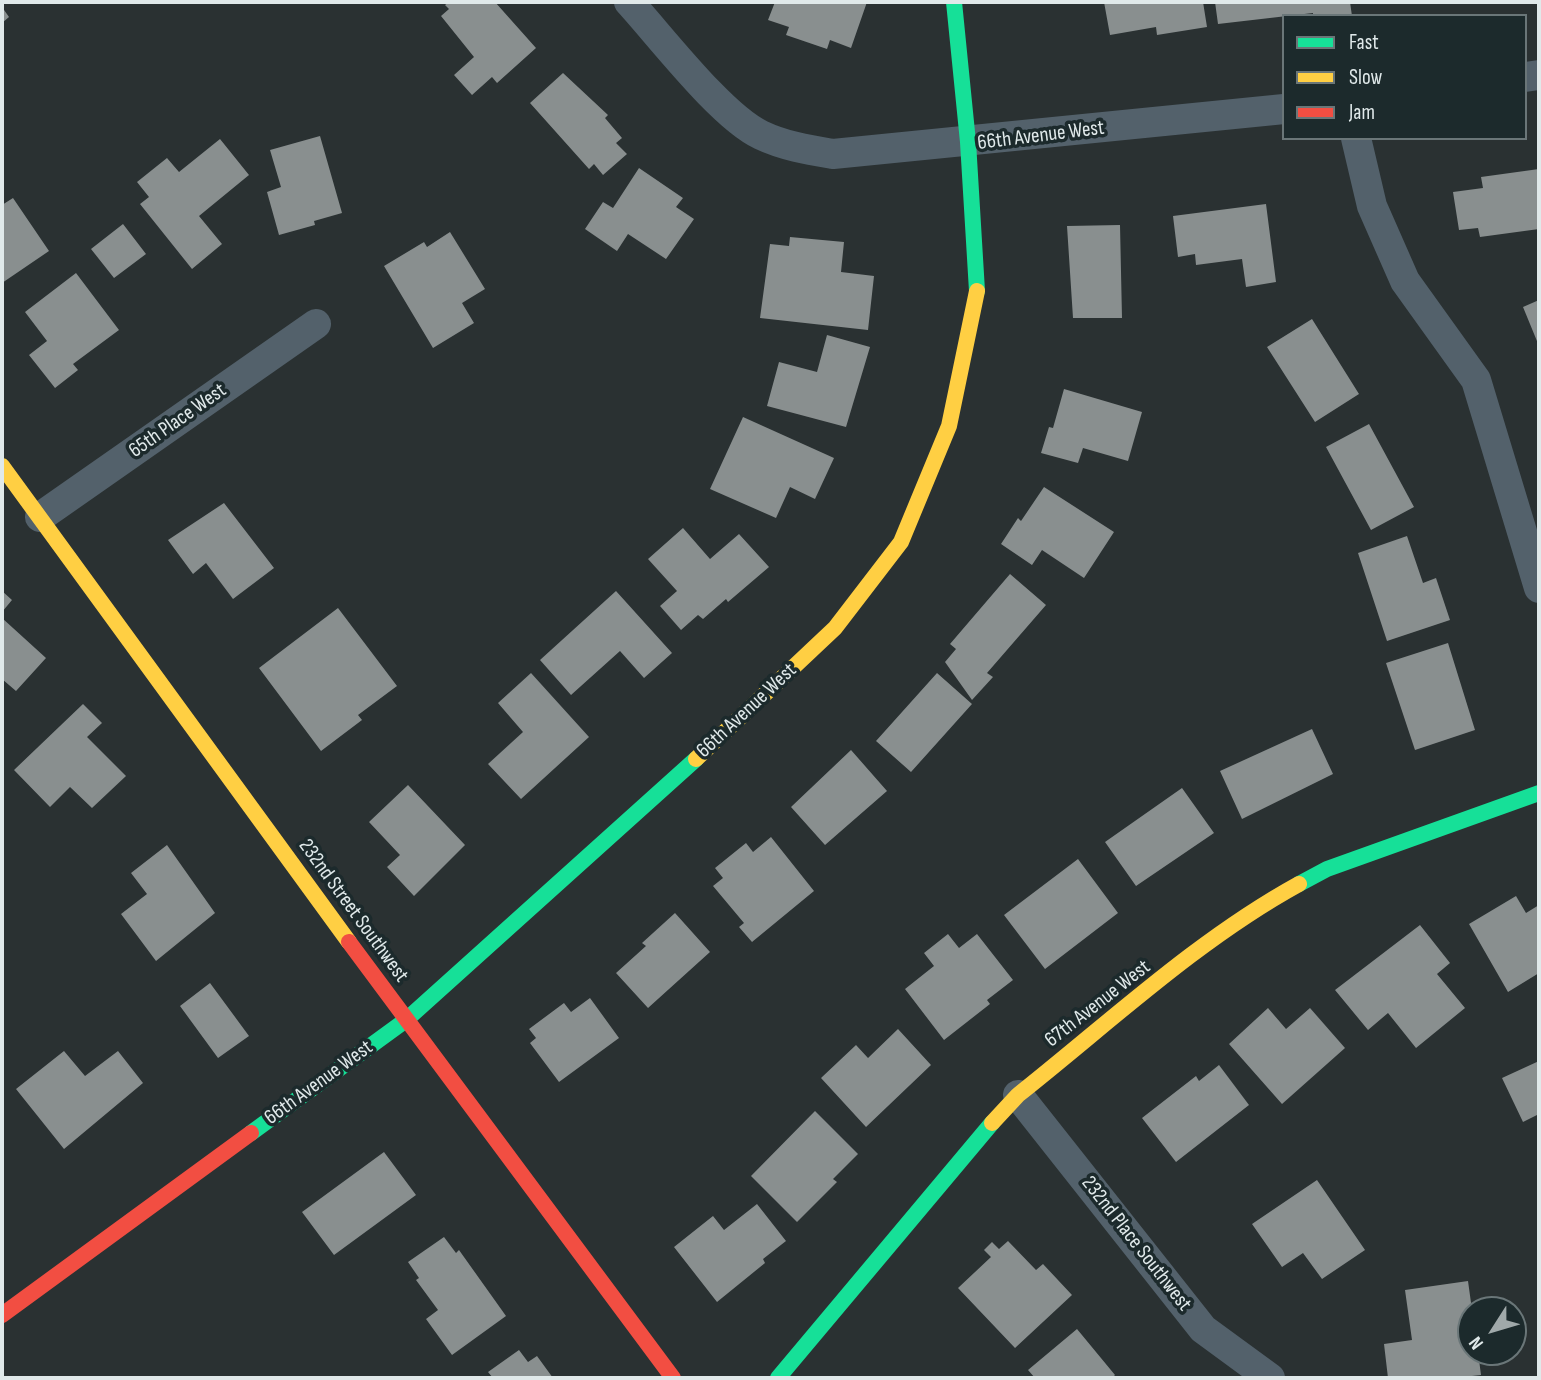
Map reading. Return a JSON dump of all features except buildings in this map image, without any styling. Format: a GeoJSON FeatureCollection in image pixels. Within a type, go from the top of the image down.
{"type":"FeatureCollection","features":[{"type":"Feature","properties":{"kind":"street"},"geometry":{"type":"LineString","coordinates":[[629,2],[733,116],[760,134],[796,148],[834,154],[968,142],[954,2]]}},
{"type":"Feature","properties":{"kind":"street","name":"66th Avenue West"},"geometry":{"type":"LineString","coordinates":[[2,1315],[406,1020],[739,720],[835,628],[901,542],[950,426],[978,298],[968,142],[1282,109]]}},
{"type":"Feature","properties":{"kind":"street"},"geometry":{"type":"LineString","coordinates":[[1356,140],[1372,206],[1405,281],[1476,380],[1539,588]]}},
{"type":"Feature","properties":{"kind":"street","name":"65th Place West"},"geometry":{"type":"LineString","coordinates":[[40,517],[316,324]]}},
{"type":"Feature","properties":{"kind":"street","name":"232nd Street Southwest"},"geometry":{"type":"LineString","coordinates":[[2,466],[406,1020],[673,1378]]}},
{"type":"Feature","properties":{"kind":"street","name":"67th Avenue West"},"geometry":{"type":"LineString","coordinates":[[778,1378],[981,1134],[1018,1095],[1261,905],[1326,869],[1539,793]]}},
{"type":"Feature","properties":{"kind":"street","name":"232nd Place Southwest"},"geometry":{"type":"LineString","coordinates":[[1018,1095],[1203,1329],[1270,1378]]}},
{"type":"Feature","properties":{"kind":"traffic: fast"},"geometry":{"type":"LineString","coordinates":[[954,2],[968,142],[977,291]]}},
{"type":"Feature","properties":{"kind":"traffic: fast"},"geometry":{"type":"LineString","coordinates":[[251,1133],[406,1020],[696,759]]}},
{"type":"Feature","properties":{"kind":"traffic: fast"},"geometry":{"type":"LineString","coordinates":[[1299,884],[1327,869],[1539,793]]}},
{"type":"Feature","properties":{"kind":"traffic: fast"},"geometry":{"type":"LineString","coordinates":[[778,1378],[992,1123]]}},
{"type":"Feature","properties":{"kind":"traffic: slow"},"geometry":{"type":"LineString","coordinates":[[696,759],[835,628],[901,542],[949,426],[977,291]]}},
{"type":"Feature","properties":{"kind":"traffic: slow"},"geometry":{"type":"LineString","coordinates":[[2,466],[349,942]]}},
{"type":"Feature","properties":{"kind":"traffic: slow"},"geometry":{"type":"LineString","coordinates":[[992,1123],[1018,1095],[1189,956],[1261,906],[1299,884]]}},
{"type":"Feature","properties":{"kind":"traffic: jam"},"geometry":{"type":"LineString","coordinates":[[349,942],[673,1378]]}},
{"type":"Feature","properties":{"kind":"traffic: jam"},"geometry":{"type":"LineString","coordinates":[[2,1315],[251,1133]]}}]}
